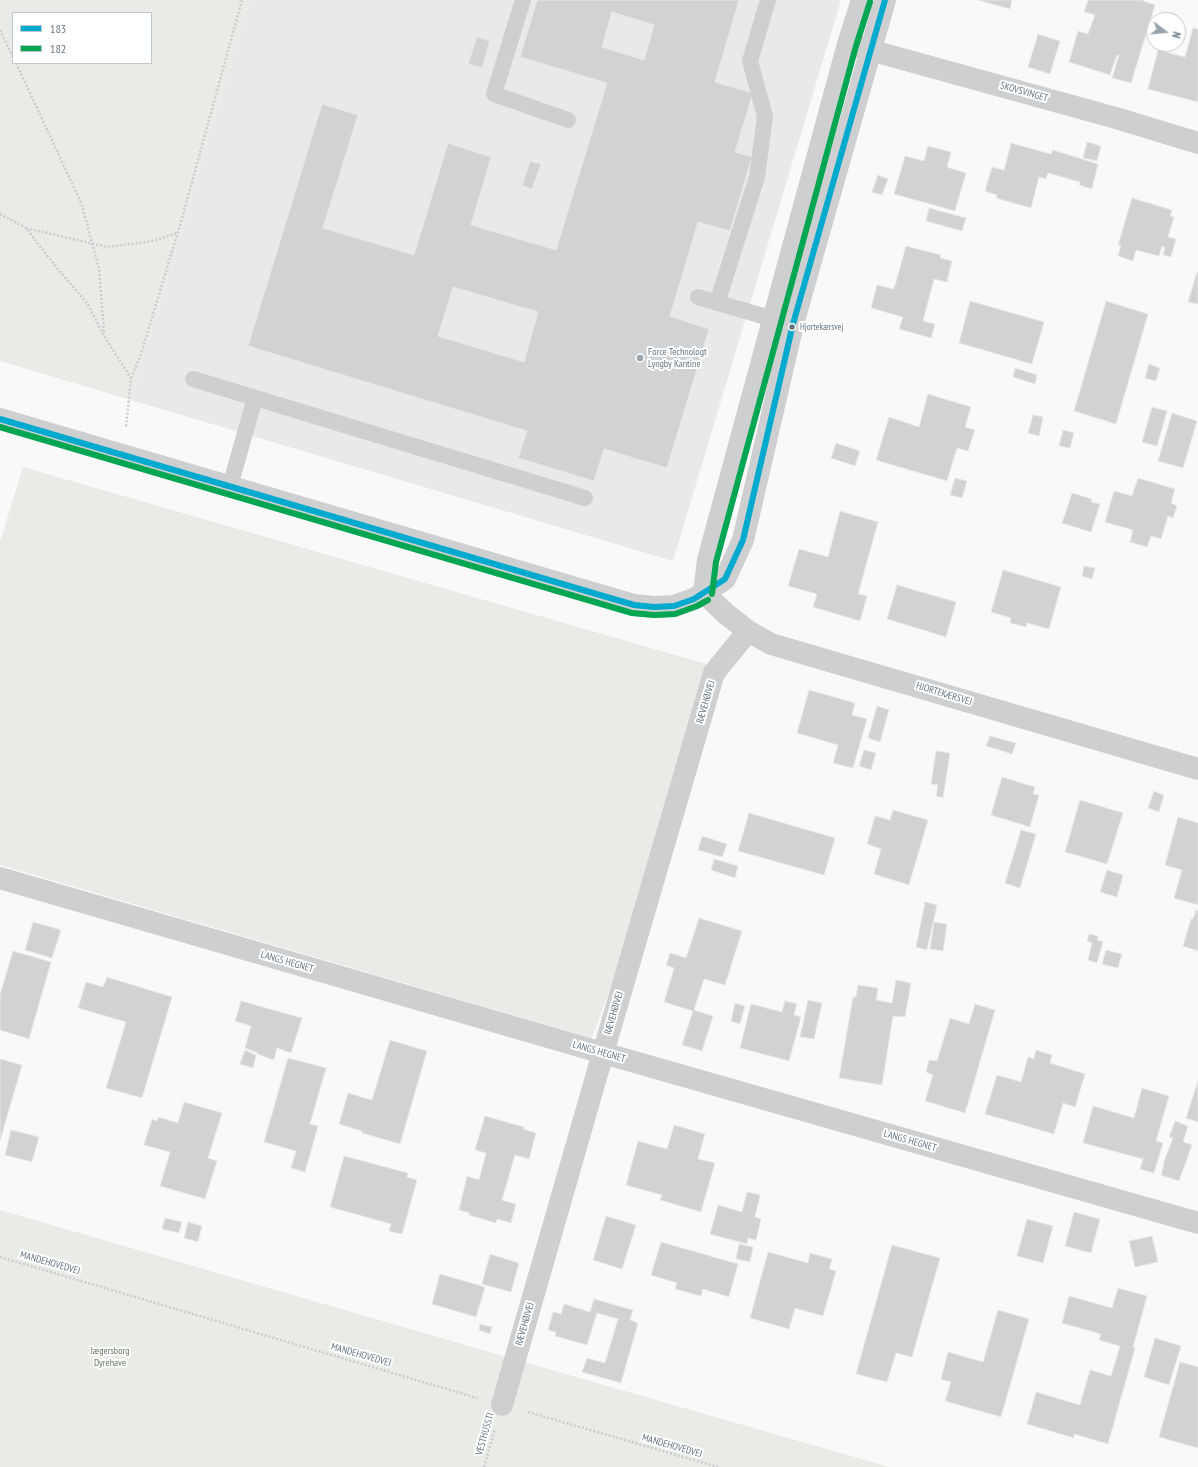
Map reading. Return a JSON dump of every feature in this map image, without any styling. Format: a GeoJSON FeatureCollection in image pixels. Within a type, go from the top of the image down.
{"type":"FeatureCollection","features":[{"type":"Feature","properties":{"kind":"street"},"geometry":{"type":"LineString","coordinates":[[699,596],[848,44],[862,0]]}},
{"type":"Feature","properties":{"kind":"street"},"geometry":{"type":"LineString","coordinates":[[0,419],[634,604],[654,607],[674,606],[699,596],[725,579],[743,540],[793,324],[885,0]]}},
{"type":"Feature","properties":{"kind":"street","name":"SKOVSVINGET"},"geometry":{"type":"LineString","coordinates":[[848,44],[1116,118],[1198,143]]}},
{"type":"Feature","properties":{"kind":"street","name":"HJORTEKÆRSVEJ"},"geometry":{"type":"LineString","coordinates":[[699,596],[748,631],[771,644],[1198,769]]}},
{"type":"Feature","properties":{"kind":"street","name":"RÆVEHØJVEJ"},"geometry":{"type":"LineString","coordinates":[[502,1405],[714,673],[748,631]]}},
{"type":"Feature","properties":{"kind":"street","name":"LANGS HEGNET"},"geometry":{"type":"LineString","coordinates":[[0,878],[603,1054],[1198,1223]]}},
{"type":"Feature","properties":{"kind":"lane"},"geometry":{"type":"LineString","coordinates":[[523,0],[494,94],[568,120]]}},
{"type":"Feature","properties":{"kind":"lane"},"geometry":{"type":"LineString","coordinates":[[717,303],[758,177],[765,116],[750,61],[768,0]]}},
{"type":"Feature","properties":{"kind":"lane"},"geometry":{"type":"LineString","coordinates":[[698,297],[773,319]]}},
{"type":"Feature","properties":{"kind":"lane"},"geometry":{"type":"LineString","coordinates":[[193,379],[585,498]]}},
{"type":"Feature","properties":{"kind":"lane"},"geometry":{"type":"LineString","coordinates":[[230,486],[255,398]]}},
{"type":"Feature","properties":{"kind":"path"},"geometry":{"type":"LineString","coordinates":[[123,455],[131,378],[141,354],[177,233],[242,0]]}},
{"type":"Feature","properties":{"kind":"path"},"geometry":{"type":"LineString","coordinates":[[0,30],[12,55]]}},
{"type":"Feature","properties":{"kind":"path"},"geometry":{"type":"LineString","coordinates":[[16,64],[82,205],[99,269],[104,336]]}},
{"type":"Feature","properties":{"kind":"path"},"geometry":{"type":"LineString","coordinates":[[0,214],[26,228],[107,247],[153,241],[177,233]]}},
{"type":"Feature","properties":{"kind":"path"},"geometry":{"type":"LineString","coordinates":[[26,228],[56,267],[87,303],[104,336],[131,378]]}},
{"type":"Feature","properties":{"kind":"path","name":"MANDEHOVEDVEJ"},"geometry":{"type":"LineString","coordinates":[[0,1256],[502,1405],[718,1467]]}},
{"type":"Feature","properties":{"kind":"path","name":"VESTHUSSTI"},"geometry":{"type":"LineString","coordinates":[[484,1467],[502,1405]]}},
{"type":"Feature","properties":{"kind":"shaded area"},"geometry":{"type":"Polygon","coordinates":[[[250,0],[841,0],[673,561],[131,400],[250,0]]]}},
{"type":"Feature","properties":{"kind":"green space"},"geometry":{"type":"Polygon","coordinates":[[[0,0],[250,0],[131,400],[0,361],[0,0]]]}},
{"type":"Feature","properties":{"kind":"green space"},"geometry":{"type":"Polygon","coordinates":[[[23,467],[727,670],[592,1038],[0,865],[0,542],[23,467]]]}},
{"type":"Feature","properties":{"kind":"green space","name":"Jægersborg Dyrehave"},"geometry":{"type":"Polygon","coordinates":[[[0,1210],[486,1351],[889,1467],[0,1467],[0,1210]]]}},
{"type":"Feature","properties":{"kind":"building"},"geometry":{"type":"Polygon","coordinates":[[[537,0],[739,0],[715,82],[753,93],[735,152],[752,157],[730,231],[698,222],[670,316],[709,329],[667,468],[604,449],[594,481],[518,458],[527,431],[248,346],[322,104],[358,115],[323,228],[414,255],[448,143],[491,157],[471,225],[556,250],[607,83],[520,57],[537,0]],[[612,12],[602,47],[644,60],[654,25],[612,12]],[[453,287],[438,336],[524,362],[538,312],[453,287]]]}},
{"type":"Feature","properties":{"kind":"building"},"geometry":{"type":"Polygon","coordinates":[[[978,0],[1012,0],[1010,9],[978,0]]]}},
{"type":"Feature","properties":{"kind":"building"},"geometry":{"type":"Polygon","coordinates":[[[1088,0],[1144,0],[1143,1],[1155,5],[1153,12],[1146,12],[1146,34],[1131,83],[1112,78],[1119,55],[1117,55],[1110,75],[1069,62],[1078,31],[1088,34],[1095,15],[1084,12],[1088,0]]]}},
{"type":"Feature","properties":{"kind":"building"},"geometry":{"type":"Polygon","coordinates":[[[1193,28],[1198,29],[1198,102],[1148,89],[1157,52],[1166,52],[1185,57],[1193,28]]]}},
{"type":"Feature","properties":{"kind":"building"},"geometry":{"type":"Polygon","coordinates":[[[1038,34],[1060,41],[1050,74],[1028,67],[1038,34]]]}},
{"type":"Feature","properties":{"kind":"building"},"geometry":{"type":"Polygon","coordinates":[[[477,37],[490,41],[482,68],[468,64],[477,37]]]}},
{"type":"Feature","properties":{"kind":"building"},"geometry":{"type":"Polygon","coordinates":[[[1087,142],[1101,146],[1097,161],[1083,158],[1087,142]]]}},
{"type":"Feature","properties":{"kind":"building"},"geometry":{"type":"Polygon","coordinates":[[[1011,143],[1051,154],[1053,150],[1098,164],[1092,189],[1079,185],[1080,182],[1048,173],[1046,179],[1039,177],[1031,208],[996,198],[997,195],[985,191],[992,167],[1004,170],[1011,143]]]}},
{"type":"Feature","properties":{"kind":"building"},"geometry":{"type":"Polygon","coordinates":[[[928,146],[951,152],[947,167],[966,173],[955,211],[894,194],[905,156],[924,161],[928,146]]]}},
{"type":"Feature","properties":{"kind":"building"},"geometry":{"type":"Polygon","coordinates":[[[530,161],[541,164],[532,189],[522,186],[530,161]]]}},
{"type":"Feature","properties":{"kind":"building"},"geometry":{"type":"Polygon","coordinates":[[[878,175],[888,179],[882,195],[872,192],[878,175]]]}},
{"type":"Feature","properties":{"kind":"building"},"geometry":{"type":"Polygon","coordinates":[[[1132,198],[1172,210],[1170,216],[1174,217],[1168,237],[1176,239],[1171,257],[1163,255],[1165,248],[1162,246],[1159,256],[1136,250],[1133,261],[1118,256],[1121,245],[1118,245],[1132,198]]]}},
{"type":"Feature","properties":{"kind":"building"},"geometry":{"type":"Polygon","coordinates":[[[929,208],[966,218],[962,231],[926,221],[929,208]]]}},
{"type":"Feature","properties":{"kind":"building"},"geometry":{"type":"Polygon","coordinates":[[[906,246],[941,255],[940,258],[952,261],[947,282],[934,279],[923,321],[935,324],[931,338],[899,329],[903,317],[871,308],[877,285],[894,289],[906,246]]]}},
{"type":"Feature","properties":{"kind":"building"},"geometry":{"type":"Polygon","coordinates":[[[1198,272],[1198,304],[1188,302],[1198,272]]]}},
{"type":"Feature","properties":{"kind":"building"},"geometry":{"type":"Polygon","coordinates":[[[970,301],[1044,322],[1032,364],[959,343],[970,301]]]}},
{"type":"Feature","properties":{"kind":"building"},"geometry":{"type":"Polygon","coordinates":[[[1106,301],[1148,314],[1116,424],[1074,411],[1106,301]]]}},
{"type":"Feature","properties":{"kind":"building"},"geometry":{"type":"Polygon","coordinates":[[[1149,364],[1160,368],[1156,381],[1145,378],[1149,364]]]}},
{"type":"Feature","properties":{"kind":"building"},"geometry":{"type":"Polygon","coordinates":[[[1015,368],[1037,375],[1035,384],[1013,377],[1015,368]]]}},
{"type":"Feature","properties":{"kind":"building"},"geometry":{"type":"Polygon","coordinates":[[[928,394],[971,407],[965,427],[975,430],[968,451],[957,448],[947,481],[876,460],[889,417],[919,427],[928,394]]]}},
{"type":"Feature","properties":{"kind":"building"},"geometry":{"type":"Polygon","coordinates":[[[1152,407],[1167,411],[1157,446],[1142,442],[1152,407]]]}},
{"type":"Feature","properties":{"kind":"building"},"geometry":{"type":"Polygon","coordinates":[[[1172,413],[1197,421],[1183,468],[1158,461],[1172,413]]]}},
{"type":"Feature","properties":{"kind":"building"},"geometry":{"type":"Polygon","coordinates":[[[1033,415],[1043,417],[1039,436],[1028,433],[1033,415]]]}},
{"type":"Feature","properties":{"kind":"building"},"geometry":{"type":"Polygon","coordinates":[[[1063,430],[1074,433],[1070,448],[1059,446],[1063,430]]]}},
{"type":"Feature","properties":{"kind":"building"},"geometry":{"type":"Polygon","coordinates":[[[836,443],[860,451],[855,466],[831,458],[836,443]]]}},
{"type":"Feature","properties":{"kind":"building"},"geometry":{"type":"Polygon","coordinates":[[[955,478],[967,481],[962,498],[950,495],[955,478]]]}},
{"type":"Feature","properties":{"kind":"building"},"geometry":{"type":"Polygon","coordinates":[[[1138,478],[1175,489],[1171,503],[1177,506],[1173,518],[1168,516],[1161,539],[1151,536],[1147,547],[1130,542],[1133,530],[1105,522],[1114,491],[1132,496],[1138,478]]]}},
{"type":"Feature","properties":{"kind":"building"},"geometry":{"type":"Polygon","coordinates":[[[1072,493],[1092,499],[1091,502],[1100,504],[1091,532],[1062,523],[1072,493]]]}},
{"type":"Feature","properties":{"kind":"building"},"geometry":{"type":"Polygon","coordinates":[[[840,511],[878,522],[858,594],[867,596],[860,621],[813,607],[817,594],[788,586],[799,549],[828,557],[840,511]]]}},
{"type":"Feature","properties":{"kind":"building"},"geometry":{"type":"Polygon","coordinates":[[[1084,566],[1095,568],[1092,579],[1082,576],[1084,566]]]}},
{"type":"Feature","properties":{"kind":"building"},"geometry":{"type":"Polygon","coordinates":[[[1003,570],[1061,587],[1049,629],[1027,623],[1026,627],[1010,623],[1011,618],[991,612],[1003,570]]]}},
{"type":"Feature","properties":{"kind":"building"},"geometry":{"type":"Polygon","coordinates":[[[897,585],[956,602],[946,637],[887,619],[897,585]]]}},
{"type":"Feature","properties":{"kind":"building"},"geometry":{"type":"Polygon","coordinates":[[[809,690],[855,703],[852,715],[867,719],[853,768],[833,763],[838,745],[797,733],[809,690]]]}},
{"type":"Feature","properties":{"kind":"building"},"geometry":{"type":"Polygon","coordinates":[[[877,706],[889,710],[880,742],[868,738],[877,706]]]}},
{"type":"Feature","properties":{"kind":"building"},"geometry":{"type":"Polygon","coordinates":[[[990,736],[1016,743],[1012,754],[986,746],[990,736]]]}},
{"type":"Feature","properties":{"kind":"building"},"geometry":{"type":"Polygon","coordinates":[[[864,750],[876,753],[871,770],[859,766],[864,750]]]}},
{"type":"Feature","properties":{"kind":"building"},"geometry":{"type":"Polygon","coordinates":[[[936,751],[950,753],[943,798],[936,796],[938,785],[931,784],[936,751]]]}},
{"type":"Feature","properties":{"kind":"building"},"geometry":{"type":"Polygon","coordinates":[[[1002,777],[1035,787],[1033,794],[1039,795],[1030,827],[991,815],[1002,777]]]}},
{"type":"Feature","properties":{"kind":"building"},"geometry":{"type":"Polygon","coordinates":[[[1154,791],[1164,795],[1159,812],[1148,808],[1154,791]]]}},
{"type":"Feature","properties":{"kind":"building"},"geometry":{"type":"Polygon","coordinates":[[[1080,800],[1123,813],[1107,864],[1065,852],[1080,800]]]}},
{"type":"Feature","properties":{"kind":"building"},"geometry":{"type":"Polygon","coordinates":[[[893,810],[928,820],[909,885],[874,874],[881,849],[867,844],[875,816],[890,820],[893,810]]]}},
{"type":"Feature","properties":{"kind":"building"},"geometry":{"type":"Polygon","coordinates":[[[749,813],[835,838],[824,875],[738,851],[749,813]]]}},
{"type":"Feature","properties":{"kind":"building"},"geometry":{"type":"Polygon","coordinates":[[[1178,817],[1198,823],[1198,905],[1174,898],[1182,870],[1165,865],[1178,817]]]}},
{"type":"Feature","properties":{"kind":"building"},"geometry":{"type":"Polygon","coordinates":[[[1021,830],[1036,834],[1020,888],[1005,883],[1021,830]]]}},
{"type":"Feature","properties":{"kind":"building"},"geometry":{"type":"Polygon","coordinates":[[[702,836],[727,844],[722,857],[698,850],[702,836]]]}},
{"type":"Feature","properties":{"kind":"building"},"geometry":{"type":"Polygon","coordinates":[[[714,859],[738,866],[735,878],[711,870],[714,859]]]}},
{"type":"Feature","properties":{"kind":"building"},"geometry":{"type":"Polygon","coordinates":[[[1107,870],[1123,875],[1117,897],[1100,892],[1107,870]]]}},
{"type":"Feature","properties":{"kind":"building"},"geometry":{"type":"Polygon","coordinates":[[[925,902],[937,905],[927,950],[916,947],[925,902]]]}},
{"type":"Feature","properties":{"kind":"building"},"geometry":{"type":"Polygon","coordinates":[[[1196,910],[1198,911],[1198,951],[1183,946],[1191,919],[1193,919],[1196,910]]]}},
{"type":"Feature","properties":{"kind":"building"},"geometry":{"type":"Polygon","coordinates":[[[699,918],[742,931],[725,985],[704,979],[694,1010],[713,1016],[702,1051],[682,1045],[693,1011],[664,1002],[674,968],[666,965],[670,953],[686,958],[699,918]]]}},
{"type":"Feature","properties":{"kind":"building"},"geometry":{"type":"Polygon","coordinates":[[[33,922],[61,930],[52,958],[25,950],[33,922]]]}},
{"type":"Feature","properties":{"kind":"building"},"geometry":{"type":"Polygon","coordinates":[[[934,922],[947,924],[943,951],[930,949],[934,922]]]}},
{"type":"Feature","properties":{"kind":"building"},"geometry":{"type":"Polygon","coordinates":[[[1089,934],[1098,936],[1097,940],[1103,942],[1097,963],[1088,960],[1092,943],[1087,941],[1089,934]]]}},
{"type":"Feature","properties":{"kind":"building"},"geometry":{"type":"Polygon","coordinates":[[[1106,950],[1122,954],[1118,968],[1102,964],[1106,950]]]}},
{"type":"Feature","properties":{"kind":"building"},"geometry":{"type":"Polygon","coordinates":[[[13,951],[51,962],[29,1039],[0,1030],[0,995],[13,951]]]}},
{"type":"Feature","properties":{"kind":"building"},"geometry":{"type":"Polygon","coordinates":[[[107,977],[172,997],[142,1098],[106,1088],[126,1022],[78,1008],[86,982],[103,987],[107,977]]]}},
{"type":"Feature","properties":{"kind":"building"},"geometry":{"type":"Polygon","coordinates":[[[896,980],[911,983],[905,1017],[893,1016],[882,1085],[839,1078],[853,997],[856,997],[858,985],[878,988],[876,1000],[892,1003],[896,980]]]}},
{"type":"Feature","properties":{"kind":"building"},"geometry":{"type":"Polygon","coordinates":[[[808,1000],[822,1003],[814,1039],[800,1037],[808,1000]]]}},
{"type":"Feature","properties":{"kind":"building"},"geometry":{"type":"Polygon","coordinates":[[[241,1001],[302,1018],[291,1053],[277,1048],[274,1060],[245,1048],[251,1026],[235,1021],[241,1001]]]}},
{"type":"Feature","properties":{"kind":"building"},"geometry":{"type":"Polygon","coordinates":[[[785,1001],[797,1004],[794,1015],[801,1017],[789,1061],[740,1048],[751,1004],[782,1012],[785,1001]]]}},
{"type":"Feature","properties":{"kind":"building"},"geometry":{"type":"Polygon","coordinates":[[[735,1003],[745,1006],[740,1024],[731,1021],[735,1003]]]}},
{"type":"Feature","properties":{"kind":"building"},"geometry":{"type":"Polygon","coordinates":[[[975,1004],[995,1010],[965,1113],[925,1101],[933,1075],[926,1072],[929,1060],[937,1061],[950,1018],[969,1024],[975,1004]]]}},
{"type":"Feature","properties":{"kind":"building"},"geometry":{"type":"Polygon","coordinates":[[[390,1040],[427,1051],[400,1144],[362,1133],[362,1131],[339,1124],[348,1093],[372,1100],[390,1040]]]}},
{"type":"Feature","properties":{"kind":"building"},"geometry":{"type":"Polygon","coordinates":[[[245,1050],[256,1055],[253,1068],[240,1064],[245,1050]]]}},
{"type":"Feature","properties":{"kind":"building"},"geometry":{"type":"Polygon","coordinates":[[[1036,1050],[1052,1055],[1050,1063],[1085,1074],[1075,1107],[1063,1103],[1054,1134],[985,1114],[997,1075],[1021,1082],[1028,1057],[1034,1059],[1036,1050]]]}},
{"type":"Feature","properties":{"kind":"building"},"geometry":{"type":"Polygon","coordinates":[[[288,1058],[326,1068],[310,1124],[318,1126],[305,1172],[291,1168],[296,1151],[264,1142],[288,1058]]]}},
{"type":"Feature","properties":{"kind":"building"},"geometry":{"type":"Polygon","coordinates":[[[0,1059],[22,1065],[0,1141],[0,1059]]]}},
{"type":"Feature","properties":{"kind":"building"},"geometry":{"type":"Polygon","coordinates":[[[1198,1081],[1198,1122],[1186,1118],[1198,1081]]]}},
{"type":"Feature","properties":{"kind":"building"},"geometry":{"type":"Polygon","coordinates":[[[1142,1088],[1169,1096],[1156,1141],[1163,1143],[1154,1173],[1140,1169],[1143,1159],[1083,1143],[1093,1106],[1134,1118],[1142,1088]]]}},
{"type":"Feature","properties":{"kind":"building"},"geometry":{"type":"Polygon","coordinates":[[[184,1102],[222,1113],[208,1158],[217,1161],[205,1199],[160,1186],[170,1152],[144,1145],[152,1119],[157,1121],[158,1117],[178,1123],[184,1102]]]}},
{"type":"Feature","properties":{"kind":"building"},"geometry":{"type":"Polygon","coordinates":[[[485,1116],[524,1127],[523,1129],[536,1133],[529,1159],[515,1155],[502,1200],[516,1204],[511,1223],[497,1219],[496,1223],[469,1215],[470,1213],[459,1210],[467,1176],[479,1180],[486,1153],[475,1150],[485,1116]]]}},
{"type":"Feature","properties":{"kind":"building"},"geometry":{"type":"Polygon","coordinates":[[[1175,1121],[1188,1126],[1183,1142],[1192,1145],[1179,1181],[1161,1175],[1163,1164],[1173,1138],[1169,1137],[1175,1121]]]}},
{"type":"Feature","properties":{"kind":"building"},"geometry":{"type":"Polygon","coordinates":[[[674,1125],[705,1134],[698,1159],[715,1163],[701,1212],[660,1200],[662,1195],[626,1185],[638,1141],[667,1149],[674,1125]]]}},
{"type":"Feature","properties":{"kind":"building"},"geometry":{"type":"Polygon","coordinates":[[[11,1130],[39,1137],[32,1162],[5,1155],[11,1130]]]}},
{"type":"Feature","properties":{"kind":"building"},"geometry":{"type":"Polygon","coordinates":[[[344,1156],[408,1173],[407,1177],[417,1180],[402,1234],[389,1231],[391,1224],[330,1207],[344,1156]]]}},
{"type":"Feature","properties":{"kind":"building"},"geometry":{"type":"Polygon","coordinates":[[[747,1192],[760,1195],[755,1217],[761,1219],[756,1240],[748,1238],[747,1244],[710,1234],[718,1205],[742,1212],[747,1192]]]}},
{"type":"Feature","properties":{"kind":"building"},"geometry":{"type":"Polygon","coordinates":[[[1074,1212],[1100,1219],[1091,1253],[1065,1246],[1074,1212]]]}},
{"type":"Feature","properties":{"kind":"building"},"geometry":{"type":"Polygon","coordinates":[[[606,1216],[636,1225],[622,1269],[593,1260],[606,1216]]]}},
{"type":"Feature","properties":{"kind":"building"},"geometry":{"type":"Polygon","coordinates":[[[165,1218],[182,1222],[179,1233],[162,1229],[165,1218]]]}},
{"type":"Feature","properties":{"kind":"building"},"geometry":{"type":"Polygon","coordinates":[[[1027,1219],[1053,1226],[1043,1263],[1017,1256],[1027,1219]]]}},
{"type":"Feature","properties":{"kind":"building"},"geometry":{"type":"Polygon","coordinates":[[[188,1222],[202,1226],[198,1242],[184,1238],[188,1222]]]}},
{"type":"Feature","properties":{"kind":"building"},"geometry":{"type":"Polygon","coordinates":[[[1152,1236],[1158,1262],[1135,1267],[1129,1241],[1152,1236]]]}},
{"type":"Feature","properties":{"kind":"building"},"geometry":{"type":"Polygon","coordinates":[[[661,1242],[738,1264],[729,1297],[703,1289],[701,1296],[675,1289],[677,1283],[651,1275],[661,1242]]]}},
{"type":"Feature","properties":{"kind":"building"},"geometry":{"type":"Polygon","coordinates":[[[739,1244],[753,1247],[750,1262],[736,1259],[739,1244]]]}},
{"type":"Feature","properties":{"kind":"building"},"geometry":{"type":"Polygon","coordinates":[[[892,1245],[940,1258],[912,1357],[896,1353],[887,1382],[856,1374],[892,1245]]]}},
{"type":"Feature","properties":{"kind":"building"},"geometry":{"type":"Polygon","coordinates":[[[768,1252],[808,1263],[810,1253],[832,1259],[829,1269],[836,1271],[823,1316],[795,1308],[789,1329],[750,1318],[768,1252]]]}},
{"type":"Feature","properties":{"kind":"building"},"geometry":{"type":"Polygon","coordinates":[[[490,1254],[519,1263],[511,1292],[482,1284],[490,1254]]]}},
{"type":"Feature","properties":{"kind":"building"},"geometry":{"type":"Polygon","coordinates":[[[440,1274],[485,1287],[476,1317],[432,1304],[440,1274]]]}},
{"type":"Feature","properties":{"kind":"building"},"geometry":{"type":"Polygon","coordinates":[[[1118,1288],[1147,1296],[1133,1347],[1135,1348],[1108,1444],[1074,1434],[1074,1438],[1027,1424],[1036,1392],[1080,1405],[1090,1370],[1111,1376],[1120,1346],[1099,1340],[1101,1334],[1062,1323],[1069,1296],[1112,1308],[1118,1288]]]}},
{"type":"Feature","properties":{"kind":"building"},"geometry":{"type":"Polygon","coordinates":[[[594,1299],[633,1310],[630,1320],[638,1323],[621,1383],[582,1372],[587,1358],[605,1363],[618,1319],[597,1313],[587,1345],[555,1336],[556,1332],[548,1330],[553,1312],[561,1314],[564,1304],[590,1312],[594,1299]]]}},
{"type":"Feature","properties":{"kind":"building"},"geometry":{"type":"Polygon","coordinates":[[[998,1310],[1029,1319],[1001,1417],[945,1401],[951,1382],[941,1379],[948,1352],[983,1362],[998,1310]]]}},
{"type":"Feature","properties":{"kind":"building"},"geometry":{"type":"Polygon","coordinates":[[[480,1324],[492,1327],[490,1334],[479,1330],[480,1324]]]}},
{"type":"Feature","properties":{"kind":"building"},"geometry":{"type":"Polygon","coordinates":[[[1155,1338],[1181,1346],[1169,1385],[1144,1377],[1155,1338]]]}},
{"type":"Feature","properties":{"kind":"building"},"geometry":{"type":"Polygon","coordinates":[[[1180,1362],[1198,1367],[1198,1448],[1159,1437],[1180,1362]]]}},
{"type":"Feature","properties":{"kind":"transit line","name":"183"},"geometry":{"type":"LineString","coordinates":[[0,419],[634,605],[654,607],[674,606],[694,599],[725,579],[743,540],[793,324],[885,0]]}},
{"type":"Feature","properties":{"kind":"transit line","name":"182"},"geometry":{"type":"LineString","coordinates":[[712,594],[716,562],[856,46],[870,2]]}},
{"type":"Feature","properties":{"kind":"transit line","name":"182"},"geometry":{"type":"LineString","coordinates":[[0,427],[632,613],[654,615],[675,614],[697,606],[708,600]]}},
{"type":"Feature","properties":{"kind":"place","name":"Hjortekærsvej"},"geometry":{"type":"Point","coordinates":[792,327]}},
{"type":"Feature","properties":{"kind":"place","name":"Force Technologt Lyngby Kantine"},"geometry":{"type":"Point","coordinates":[640,358]}}]}
